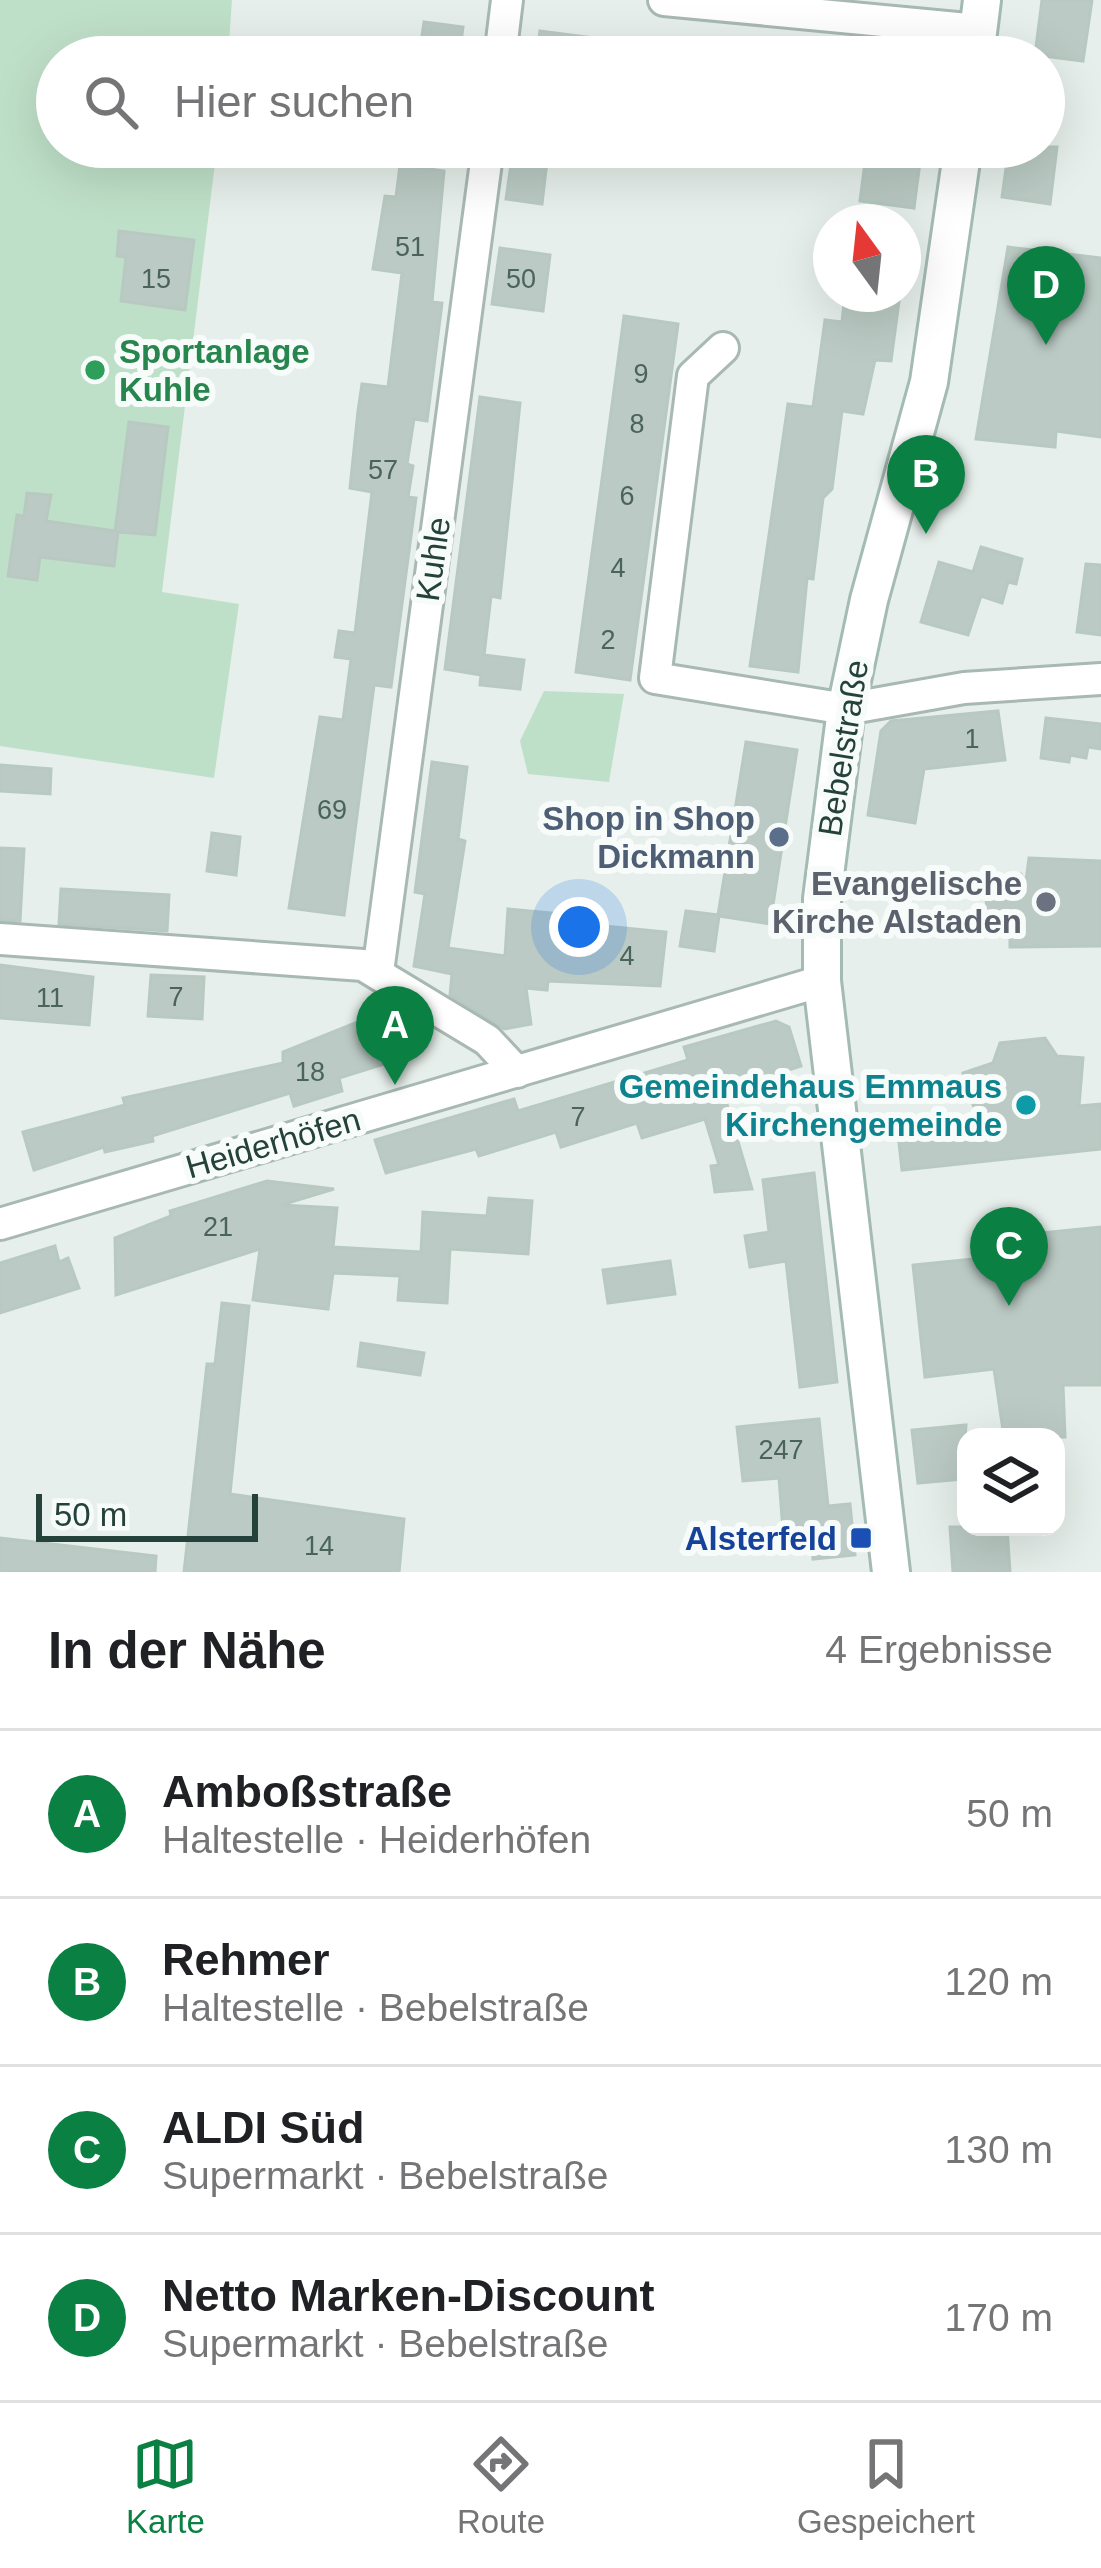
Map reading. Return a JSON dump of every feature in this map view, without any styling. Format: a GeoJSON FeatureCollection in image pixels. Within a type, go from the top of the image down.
{"type":"FeatureCollection","features":[{"type":"Feature","properties":{"kind":"street"},"geometry":{"type":"LineString","coordinates":[[503,36],[507,0]]}},
{"type":"Feature","properties":{"kind":"street"},"geometry":{"type":"LineString","coordinates":[[664,0],[978,29]]}},
{"type":"Feature","properties":{"kind":"street","name":"Kuhle"},"geometry":{"type":"LineString","coordinates":[[379,972],[485,168]]}},
{"type":"Feature","properties":{"kind":"street","name":"Bebelstraße"},"geometry":{"type":"LineString","coordinates":[[891,1572],[822,981],[822,899],[846,710],[869,600],[929,382],[960,168]]}},
{"type":"Feature","properties":{"kind":"street"},"geometry":{"type":"LineString","coordinates":[[723,348],[693,376],[655,678],[846,710],[925,693],[1056,679],[1101,680]]}},
{"type":"Feature","properties":{"kind":"street"},"geometry":{"type":"LineString","coordinates":[[0,939],[321,959],[379,972],[487,1040],[517,1072]]}},
{"type":"Feature","properties":{"kind":"street","name":"Heiderhöfen"},"geometry":{"type":"LineString","coordinates":[[0,1224],[822,981]]}},
{"type":"Feature","properties":{"kind":"green space","name":"Sportanlage Kuhle"},"geometry":{"type":"Polygon","coordinates":[[[0,0],[232,0],[229,36],[36,36],[36,168],[214,168],[162,592],[239,604],[214,778],[0,746],[0,0]]]}},
{"type":"Feature","properties":{"kind":"green space"},"geometry":{"type":"Polygon","coordinates":[[[544,691],[624,694],[609,782],[528,774],[520,741],[544,691]]]}},
{"type":"Feature","properties":{"kind":"building"},"geometry":{"type":"Polygon","coordinates":[[[1042,0],[1092,0],[1083,61],[1065,59],[1065,36],[1037,36],[1042,0]]]}},
{"type":"Feature","properties":{"kind":"building"},"geometry":{"type":"Polygon","coordinates":[[[424,22],[463,27],[462,36],[422,36],[424,22]]]}},
{"type":"Feature","properties":{"kind":"building"},"geometry":{"type":"Polygon","coordinates":[[[540,31],[579,36],[539,36],[540,31]]]}},
{"type":"Feature","properties":{"kind":"building"},"geometry":{"type":"Polygon","coordinates":[[[400,168],[444,171],[432,302],[442,303],[427,421],[414,419],[407,464],[413,466],[408,497],[416,498],[391,687],[374,685],[344,915],[289,908],[320,717],[343,720],[351,659],[335,657],[339,631],[355,633],[372,492],[350,488],[362,384],[388,387],[402,273],[373,269],[385,196],[396,197],[400,168]]]}},
{"type":"Feature","properties":{"kind":"building"},"geometry":{"type":"Polygon","coordinates":[[[510,168],[546,168],[542,204],[506,199],[510,168]]]}},
{"type":"Feature","properties":{"kind":"building"},"geometry":{"type":"Polygon","coordinates":[[[864,168],[919,168],[915,204],[860,201],[864,168]]]}},
{"type":"Feature","properties":{"kind":"building"},"geometry":{"type":"Polygon","coordinates":[[[1006,168],[1054,168],[1050,204],[1002,197],[1006,168]]]}},
{"type":"Feature","properties":{"kind":"building"},"geometry":{"type":"Polygon","coordinates":[[[119,231],[194,240],[185,310],[121,301],[126,257],[117,256],[119,231]]]}},
{"type":"Feature","properties":{"kind":"building"},"geometry":{"type":"Polygon","coordinates":[[[1008,247],[1101,258],[1101,437],[1056,431],[1055,447],[976,439],[1008,247]]]}},
{"type":"Feature","properties":{"kind":"building"},"geometry":{"type":"Polygon","coordinates":[[[500,248],[550,255],[543,311],[492,304],[500,248]]]}},
{"type":"Feature","properties":{"kind":"building"},"geometry":{"type":"Polygon","coordinates":[[[843,312],[898,312],[891,361],[875,360],[863,414],[842,411],[832,489],[823,498],[813,579],[807,578],[798,672],[750,666],[788,404],[813,407],[825,320],[842,322],[843,312]]]}},
{"type":"Feature","properties":{"kind":"building"},"geometry":{"type":"Polygon","coordinates":[[[624,316],[678,324],[630,680],[576,672],[624,316]]]}},
{"type":"Feature","properties":{"kind":"building"},"geometry":{"type":"Polygon","coordinates":[[[480,397],[520,403],[500,598],[491,596],[484,655],[524,660],[520,689],[480,685],[481,675],[445,669],[480,397]]]}},
{"type":"Feature","properties":{"kind":"building"},"geometry":{"type":"Polygon","coordinates":[[[129,422],[168,427],[155,535],[118,532],[114,566],[40,557],[37,580],[8,576],[17,515],[24,516],[27,493],[51,495],[46,521],[115,531],[129,422]]]}},
{"type":"Feature","properties":{"kind":"building"},"geometry":{"type":"Polygon","coordinates":[[[981,547],[1022,559],[1016,584],[1008,582],[1002,603],[981,596],[968,635],[921,622],[939,562],[973,572],[981,547]]]}},
{"type":"Feature","properties":{"kind":"building"},"geometry":{"type":"Polygon","coordinates":[[[1086,564],[1101,565],[1101,635],[1077,632],[1086,564]]]}},
{"type":"Feature","properties":{"kind":"building"},"geometry":{"type":"Polygon","coordinates":[[[998,711],[1005,760],[924,769],[915,823],[868,815],[881,731],[891,721],[998,711]]]}},
{"type":"Feature","properties":{"kind":"building"},"geometry":{"type":"Polygon","coordinates":[[[1046,718],[1101,724],[1101,749],[1088,747],[1086,758],[1070,755],[1069,762],[1041,758],[1046,718]]]}},
{"type":"Feature","properties":{"kind":"building"},"geometry":{"type":"Polygon","coordinates":[[[746,742],[797,750],[770,924],[719,916],[714,951],[680,946],[686,911],[718,915],[746,742]]]}},
{"type":"Feature","properties":{"kind":"building"},"geometry":{"type":"Polygon","coordinates":[[[432,762],[467,767],[458,839],[465,841],[448,948],[505,956],[508,909],[595,917],[594,925],[666,932],[660,986],[548,981],[547,990],[526,988],[531,1024],[504,1029],[450,995],[452,974],[414,966],[425,894],[415,892],[432,762]]]}},
{"type":"Feature","properties":{"kind":"building"},"geometry":{"type":"Polygon","coordinates":[[[0,765],[51,769],[50,794],[0,791],[0,765]]]}},
{"type":"Feature","properties":{"kind":"building"},"geometry":{"type":"Polygon","coordinates":[[[212,833],[240,837],[236,875],[207,871],[212,833]]]}},
{"type":"Feature","properties":{"kind":"building"},"geometry":{"type":"Polygon","coordinates":[[[0,848],[24,849],[20,921],[0,920],[0,848]]]}},
{"type":"Feature","properties":{"kind":"building","name":"Evangelische Kirche Alstaden"},"geometry":{"type":"Polygon","coordinates":[[[1029,858],[1101,861],[1101,946],[1010,947],[1010,938],[988,934],[985,877],[1021,874],[1026,881],[1029,858]]]}},
{"type":"Feature","properties":{"kind":"building"},"geometry":{"type":"Polygon","coordinates":[[[61,889],[169,895],[167,931],[59,924],[61,889]]]}},
{"type":"Feature","properties":{"kind":"building"},"geometry":{"type":"Polygon","coordinates":[[[0,965],[93,977],[89,1025],[0,1018],[0,965]]]}},
{"type":"Feature","properties":{"kind":"building"},"geometry":{"type":"Polygon","coordinates":[[[151,975],[204,977],[202,1019],[148,1016],[151,975]]]}},
{"type":"Feature","properties":{"kind":"building"},"geometry":{"type":"Polygon","coordinates":[[[370,1017],[384,1064],[339,1078],[342,1091],[294,1106],[290,1093],[152,1136],[153,1141],[105,1152],[104,1147],[34,1170],[23,1132],[125,1105],[123,1098],[283,1063],[283,1052],[370,1017]]]}},
{"type":"Feature","properties":{"kind":"building"},"geometry":{"type":"Polygon","coordinates":[[[776,1021],[789,1027],[801,1066],[723,1091],[752,1189],[715,1192],[711,1166],[719,1165],[705,1119],[642,1138],[637,1123],[561,1147],[556,1132],[479,1156],[476,1149],[386,1173],[375,1140],[514,1099],[518,1111],[688,1060],[684,1047],[776,1021]]]}},
{"type":"Feature","properties":{"kind":"building","name":"Gemeindehaus Emmaus Kirchengemeinde"},"geometry":{"type":"Polygon","coordinates":[[[1045,1038],[1057,1056],[1083,1058],[1079,1106],[1101,1104],[1101,1149],[902,1170],[897,1125],[977,1117],[963,1073],[993,1063],[1000,1043],[1045,1038]]]}},
{"type":"Feature","properties":{"kind":"building"},"geometry":{"type":"Polygon","coordinates":[[[814,1173],[837,1382],[800,1387],[786,1261],[750,1267],[745,1236],[769,1232],[763,1180],[814,1173]]]}},
{"type":"Feature","properties":{"kind":"building"},"geometry":{"type":"Polygon","coordinates":[[[267,1181],[334,1189],[281,1205],[337,1208],[333,1247],[421,1252],[423,1212],[487,1216],[489,1198],[532,1201],[528,1254],[450,1249],[447,1303],[398,1300],[400,1276],[333,1273],[328,1309],[253,1300],[260,1249],[116,1295],[115,1238],[171,1216],[170,1211],[267,1181]]]}},
{"type":"Feature","properties":{"kind":"building"},"geometry":{"type":"Polygon","coordinates":[[[1101,1227],[1101,1385],[1063,1385],[1065,1428],[1003,1428],[994,1369],[925,1377],[913,1265],[1003,1256],[1000,1237],[1101,1227]]]}},
{"type":"Feature","properties":{"kind":"building"},"geometry":{"type":"Polygon","coordinates":[[[55,1246],[59,1262],[68,1258],[79,1288],[0,1313],[0,1263],[55,1246]]]}},
{"type":"Feature","properties":{"kind":"building"},"geometry":{"type":"Polygon","coordinates":[[[670,1261],[675,1294],[608,1303],[603,1270],[670,1261]]]}},
{"type":"Feature","properties":{"kind":"building"},"geometry":{"type":"Polygon","coordinates":[[[222,1303],[249,1306],[230,1494],[404,1519],[399,1572],[184,1572],[207,1364],[215,1364],[222,1303]]]}},
{"type":"Feature","properties":{"kind":"building"},"geometry":{"type":"Polygon","coordinates":[[[361,1343],[424,1353],[420,1375],[358,1366],[361,1343]]]}},
{"type":"Feature","properties":{"kind":"building"},"geometry":{"type":"Polygon","coordinates":[[[819,1419],[828,1506],[850,1504],[855,1555],[813,1559],[811,1535],[783,1531],[779,1478],[743,1481],[737,1427],[819,1419]]]}},
{"type":"Feature","properties":{"kind":"building"},"geometry":{"type":"Polygon","coordinates":[[[966,1425],[957,1428],[957,1479],[918,1483],[912,1430],[966,1425]]]}},
{"type":"Feature","properties":{"kind":"building"},"geometry":{"type":"Polygon","coordinates":[[[950,1527],[957,1527],[957,1536],[1008,1536],[1010,1572],[953,1572],[950,1527]]]}},
{"type":"Feature","properties":{"kind":"building"},"geometry":{"type":"Polygon","coordinates":[[[0,1538],[156,1556],[155,1572],[0,1572],[0,1538]]]}},
{"type":"Feature","properties":{"kind":"place","name":"Netto Marken-Discount"},"geometry":{"type":"Point","coordinates":[1046,345]}},
{"type":"Feature","properties":{"kind":"place","name":"Sportanlage Kuhle"},"geometry":{"type":"Point","coordinates":[95,370]}},
{"type":"Feature","properties":{"kind":"place","name":"Rehmer"},"geometry":{"type":"Point","coordinates":[926,534]}},
{"type":"Feature","properties":{"kind":"place","name":"Shop in Shop Dickmann"},"geometry":{"type":"Point","coordinates":[779,837]}},
{"type":"Feature","properties":{"kind":"place","name":"Evangelische Kirche Alstaden"},"geometry":{"type":"Point","coordinates":[1046,902]}},
{"type":"Feature","properties":{"kind":"place","name":"Amboßstraße"},"geometry":{"type":"Point","coordinates":[395,1085]}},
{"type":"Feature","properties":{"kind":"place","name":"Gemeindehaus Emmaus Kirchengemeinde"},"geometry":{"type":"Point","coordinates":[1026,1105]}},
{"type":"Feature","properties":{"kind":"place","name":"ALDI Süd"},"geometry":{"type":"Point","coordinates":[1009,1306]}},
{"type":"Feature","properties":{"kind":"place","name":"Alsterfeld"},"geometry":{"type":"Point","coordinates":[861,1538]}}]}
